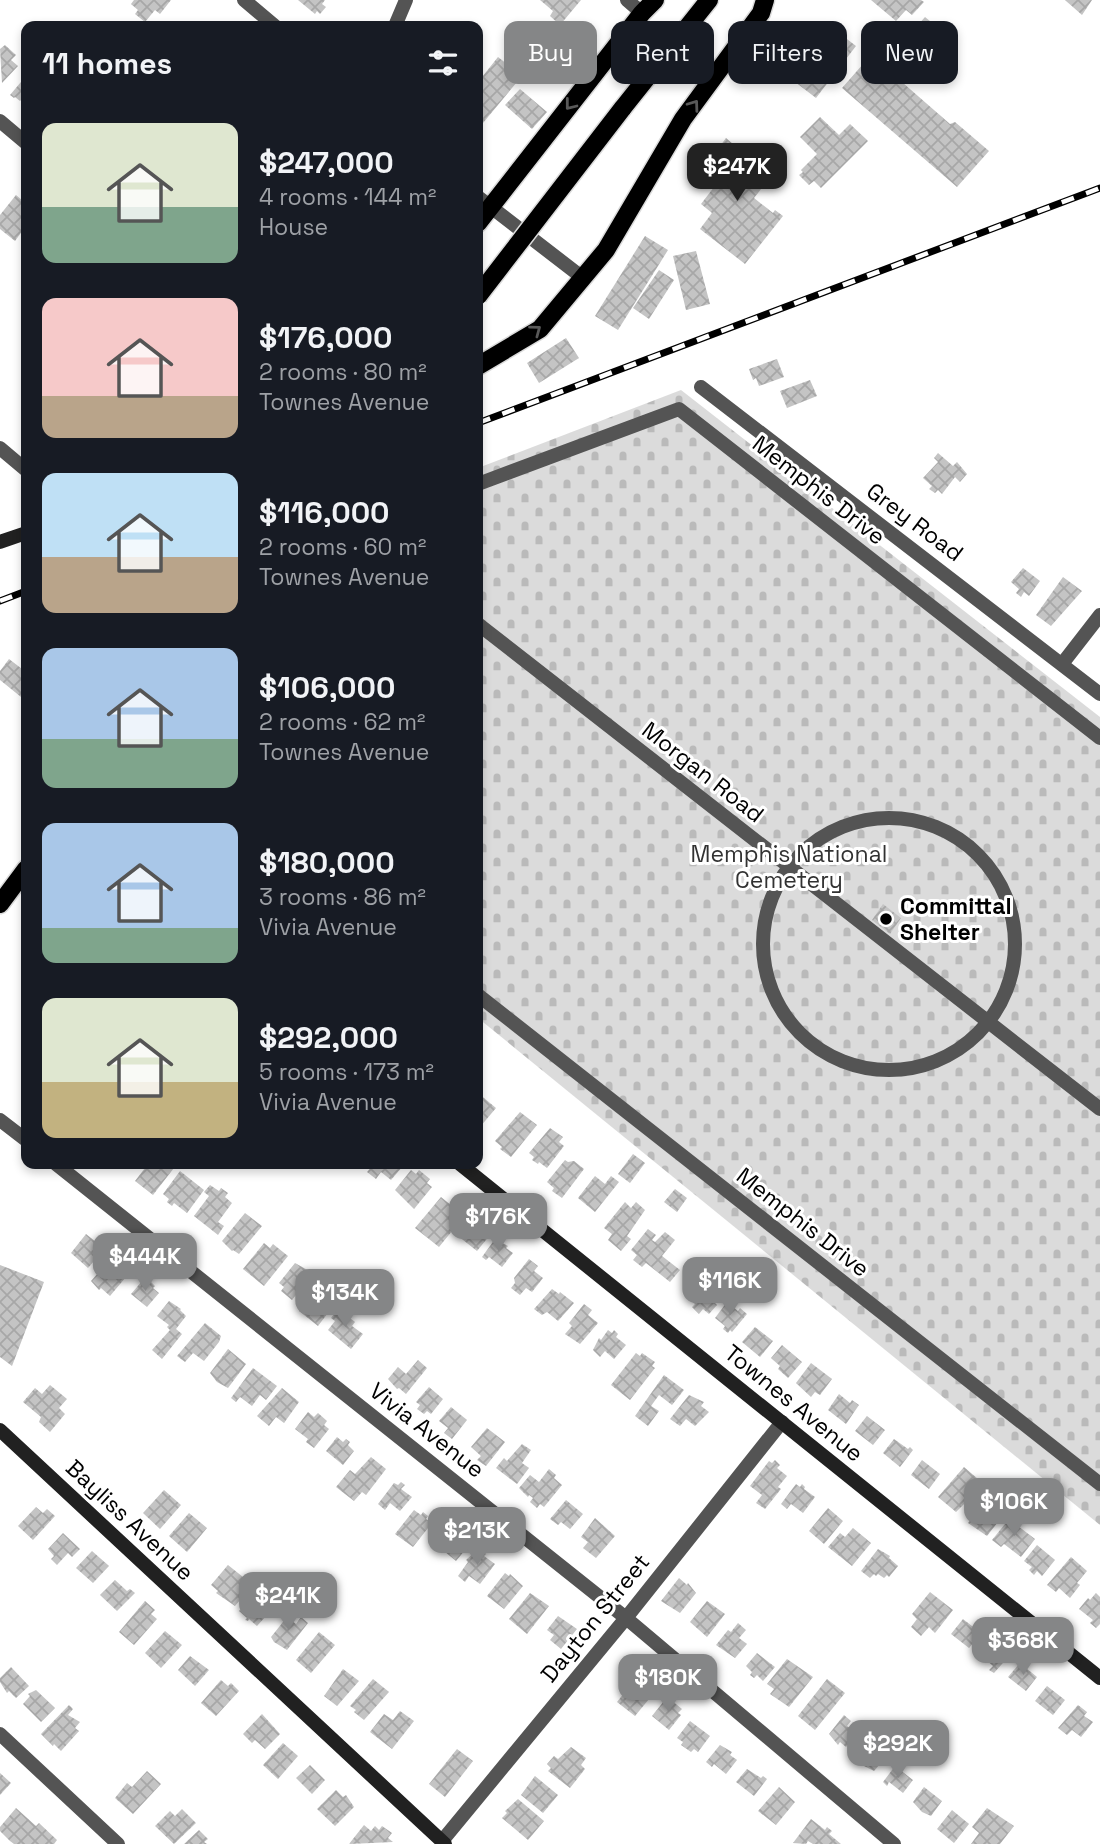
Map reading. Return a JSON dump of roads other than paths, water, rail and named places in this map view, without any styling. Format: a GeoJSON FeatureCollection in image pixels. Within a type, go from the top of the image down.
{"type":"FeatureCollection","features":[{"type":"Feature","properties":{"kind":"main road"},"geometry":{"type":"LineString","coordinates":[[483,290],[709,0]]}},
{"type":"Feature","properties":{"kind":"main road"},"geometry":{"type":"LineString","coordinates":[[483,363],[540,329],[606,250],[683,119],[761,13],[765,0]]}},
{"type":"Feature","properties":{"kind":"main road"},"geometry":{"type":"LineString","coordinates":[[484,202],[648,6]]}},
{"type":"Feature","properties":{"kind":"main road"},"geometry":{"type":"LineString","coordinates":[[1,905],[21,876]]}},
{"type":"Feature","properties":{"kind":"street"},"geometry":{"type":"LineString","coordinates":[[244,0],[269,21]]}},
{"type":"Feature","properties":{"kind":"street"},"geometry":{"type":"LineString","coordinates":[[397,21],[406,0]]}},
{"type":"Feature","properties":{"kind":"street"},"geometry":{"type":"LineString","coordinates":[[627,0],[648,6]]}},
{"type":"Feature","properties":{"kind":"street"},"geometry":{"type":"LineString","coordinates":[[0,121],[21,139]]}},
{"type":"Feature","properties":{"kind":"street"},"geometry":{"type":"LineString","coordinates":[[484,202],[583,278]]}},
{"type":"Feature","properties":{"kind":"street","name":"Grey Road"},"geometry":{"type":"LineString","coordinates":[[701,387],[1100,694]]}},
{"type":"Feature","properties":{"kind":"street","name":"Memphis Drive"},"geometry":{"type":"LineString","coordinates":[[483,482],[678,409],[1100,738]]}},
{"type":"Feature","properties":{"kind":"street"},"geometry":{"type":"LineString","coordinates":[[0,448],[21,466]]}},
{"type":"Feature","properties":{"kind":"street"},"geometry":{"type":"LineString","coordinates":[[0,542],[21,535]]}},
{"type":"Feature","properties":{"kind":"street"},"geometry":{"type":"LineString","coordinates":[[1062,664],[1100,615]]}},
{"type":"Feature","properties":{"kind":"street","name":"Morgan Road"},"geometry":{"type":"LineString","coordinates":[[483,628],[1100,1109]]}},
{"type":"Feature","properties":{"kind":"street"},"geometry":{"type":"LineString","coordinates":[[892,817],[932,825],[967,844],[994,873],[1011,909],[1016,949],[1008,988],[988,1023],[955,1052],[915,1068],[871,1069],[829,1056],[795,1029],[771,992],[762,949],[766,917],[768,906],[788,867],[817,840],[853,822],[892,817]]}},
{"type":"Feature","properties":{"kind":"street","name":"Memphis Drive"},"geometry":{"type":"LineString","coordinates":[[483,999],[1100,1484]]}},
{"type":"Feature","properties":{"kind":"street"},"geometry":{"type":"LineString","coordinates":[[0,1119],[21,1136]]}},
{"type":"Feature","properties":{"kind":"street","name":"Vivia Avenue"},"geometry":{"type":"LineString","coordinates":[[62,1169],[626,1618],[894,1844]]}},
{"type":"Feature","properties":{"kind":"street","name":"Townes Avenue"},"geometry":{"type":"LineString","coordinates":[[466,1169],[1100,1678]]}},
{"type":"Feature","properties":{"kind":"street","name":"Dayton Street"},"geometry":{"type":"LineString","coordinates":[[443,1842],[782,1422]]}},
{"type":"Feature","properties":{"kind":"street","name":"Bayliss Avenue"},"geometry":{"type":"LineString","coordinates":[[0,1430],[443,1842]]}},
{"type":"Feature","properties":{"kind":"street"},"geometry":{"type":"LineString","coordinates":[[0,1734],[118,1844]]}},
{"type":"Feature","properties":{"kind":"railway"},"geometry":{"type":"LineString","coordinates":[[483,421],[1100,188]]}},
{"type":"Feature","properties":{"kind":"railway"},"geometry":{"type":"LineString","coordinates":[[0,601],[21,593]]}},
{"type":"Feature","properties":{"kind":"place","name":"Committal Shelter"},"geometry":{"type":"Point","coordinates":[886,919]}},
{"type":"Feature","properties":{"kind":"park label","name":"Memphis National Cemetery"},"geometry":{"type":"Point","coordinates":[789,867]}}]}
